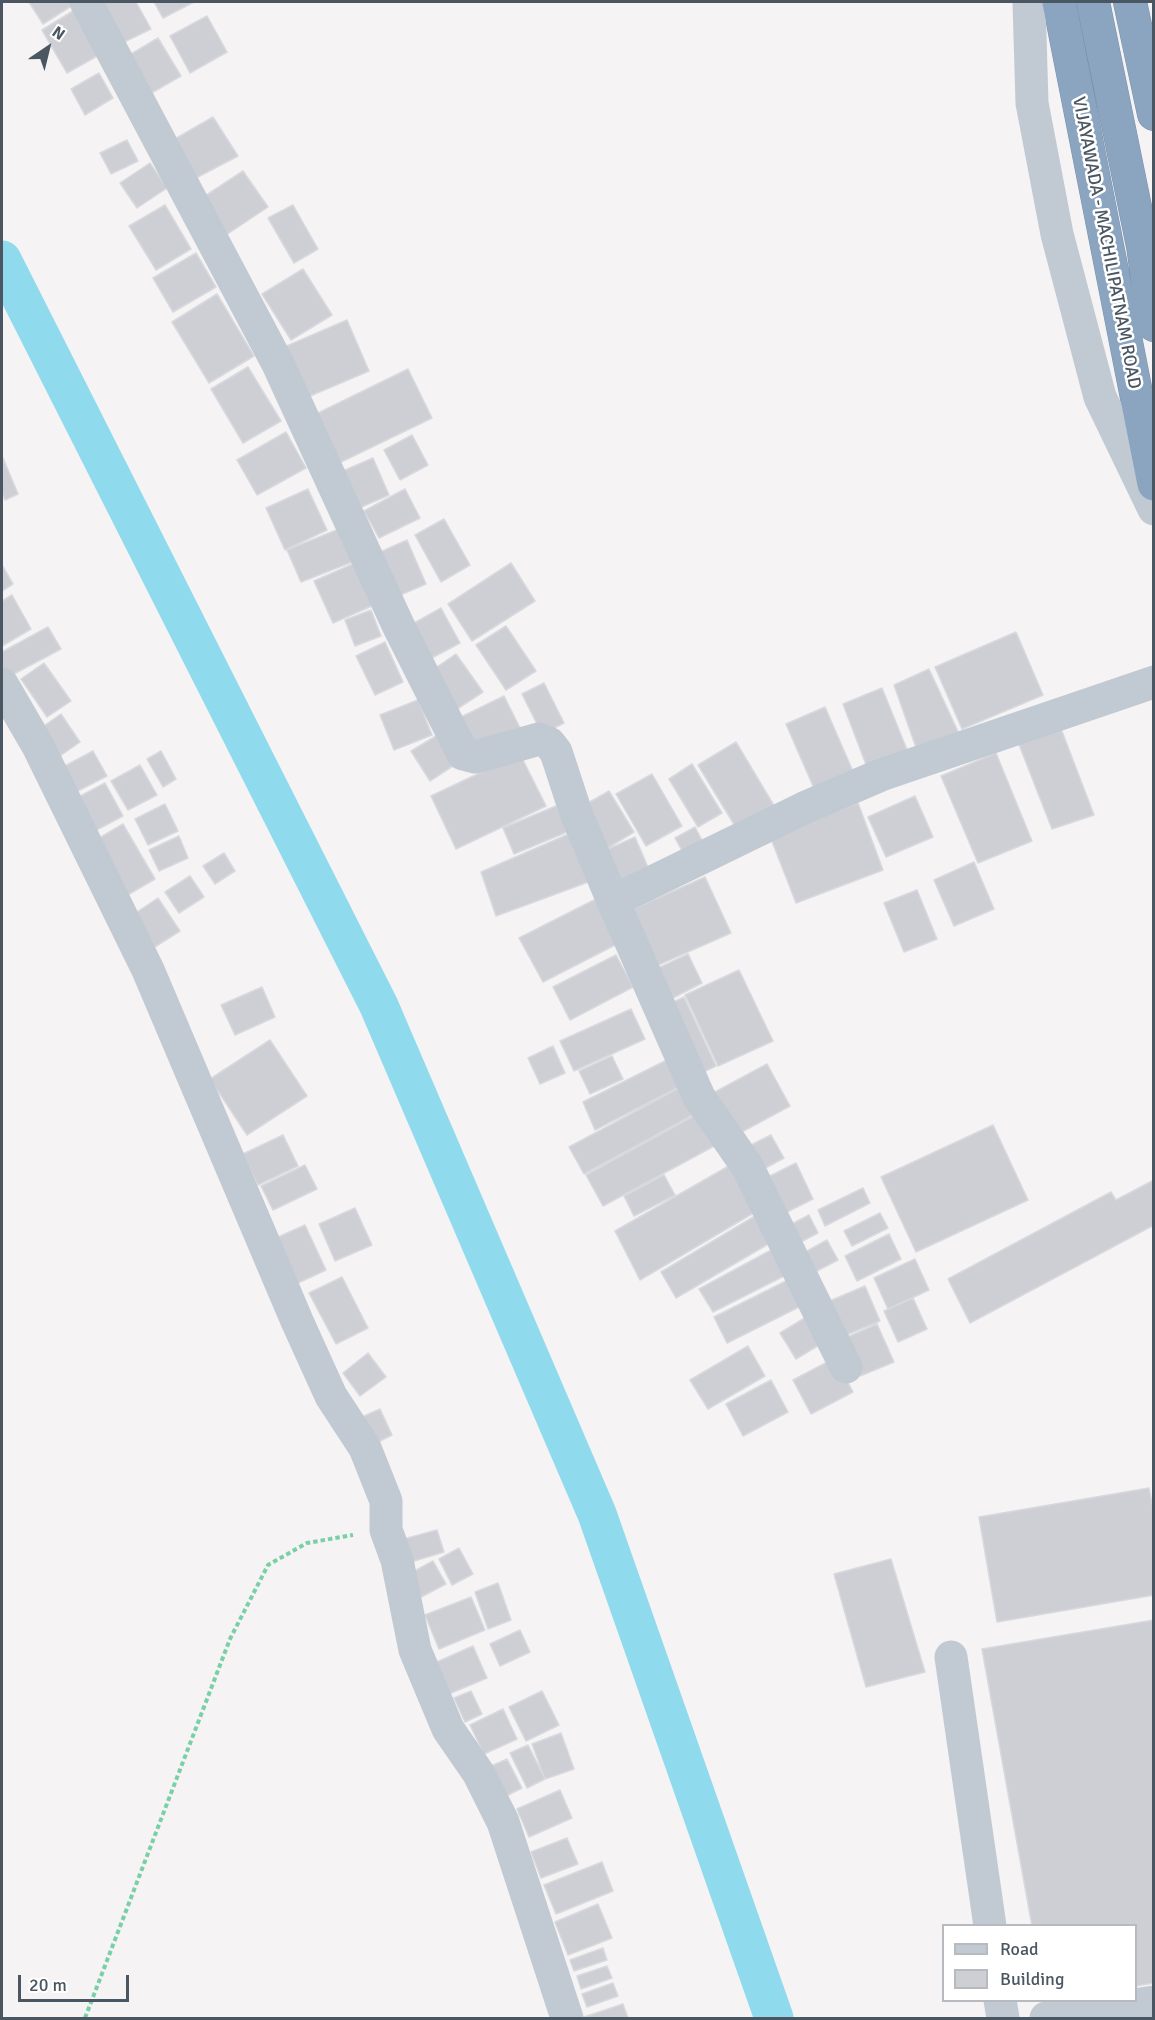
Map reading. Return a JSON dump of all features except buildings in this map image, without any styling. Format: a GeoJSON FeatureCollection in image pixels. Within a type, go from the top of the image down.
{"type":"FeatureCollection","features":[{"type":"Feature","properties":{"kind":"highway","name":"VIJAYAWADA - MACHILIPATNAM ROAD"},"geometry":{"type":"LineString","coordinates":[[1059,2],[1151,473]]}},
{"type":"Feature","properties":{"kind":"highway"},"geometry":{"type":"LineString","coordinates":[[1093,2],[1143,246],[1154,325]]}},
{"type":"Feature","properties":{"kind":"highway"},"geometry":{"type":"LineString","coordinates":[[1130,2],[1154,114]]}},
{"type":"Feature","properties":{"kind":"highway"},"geometry":{"type":"LineString","coordinates":[[1151,473],[1154,426]]}},
{"type":"Feature","properties":{"kind":"street"},"geometry":{"type":"LineString","coordinates":[[86,2],[278,364],[412,655],[463,754],[475,757],[539,739],[549,743],[556,752],[576,813],[699,1097],[747,1166],[846,1367]]}},
{"type":"Feature","properties":{"kind":"street"},"geometry":{"type":"LineString","coordinates":[[1029,2],[1032,103],[1057,234],[1100,398],[1154,509]]}},
{"type":"Feature","properties":{"kind":"street"},"geometry":{"type":"LineString","coordinates":[[613,901],[804,808],[881,775],[1154,682]]}},
{"type":"Feature","properties":{"kind":"street"},"geometry":{"type":"LineString","coordinates":[[2,684],[38,746],[148,970],[331,1396],[365,1448],[386,1501],[386,1530],[397,1560],[415,1650],[448,1729],[479,1774],[503,1822],[567,2019]]}},
{"type":"Feature","properties":{"kind":"street"},"geometry":{"type":"LineString","coordinates":[[951,1657],[990,1924]]}},
{"type":"Feature","properties":{"kind":"street"},"geometry":{"type":"LineString","coordinates":[[1000,2002],[1003,2019]]}},
{"type":"Feature","properties":{"kind":"street"},"geometry":{"type":"LineString","coordinates":[[1046,2019],[1154,2002]]}},
{"type":"Feature","properties":{"kind":"path"},"geometry":{"type":"LineString","coordinates":[[85,2019],[230,1639],[268,1565],[307,1543],[386,1530]]}},
{"type":"Feature","properties":{"kind":"waterway"},"geometry":{"type":"LineString","coordinates":[[2,260],[379,1006],[597,1514],[774,2018]]}}]}
